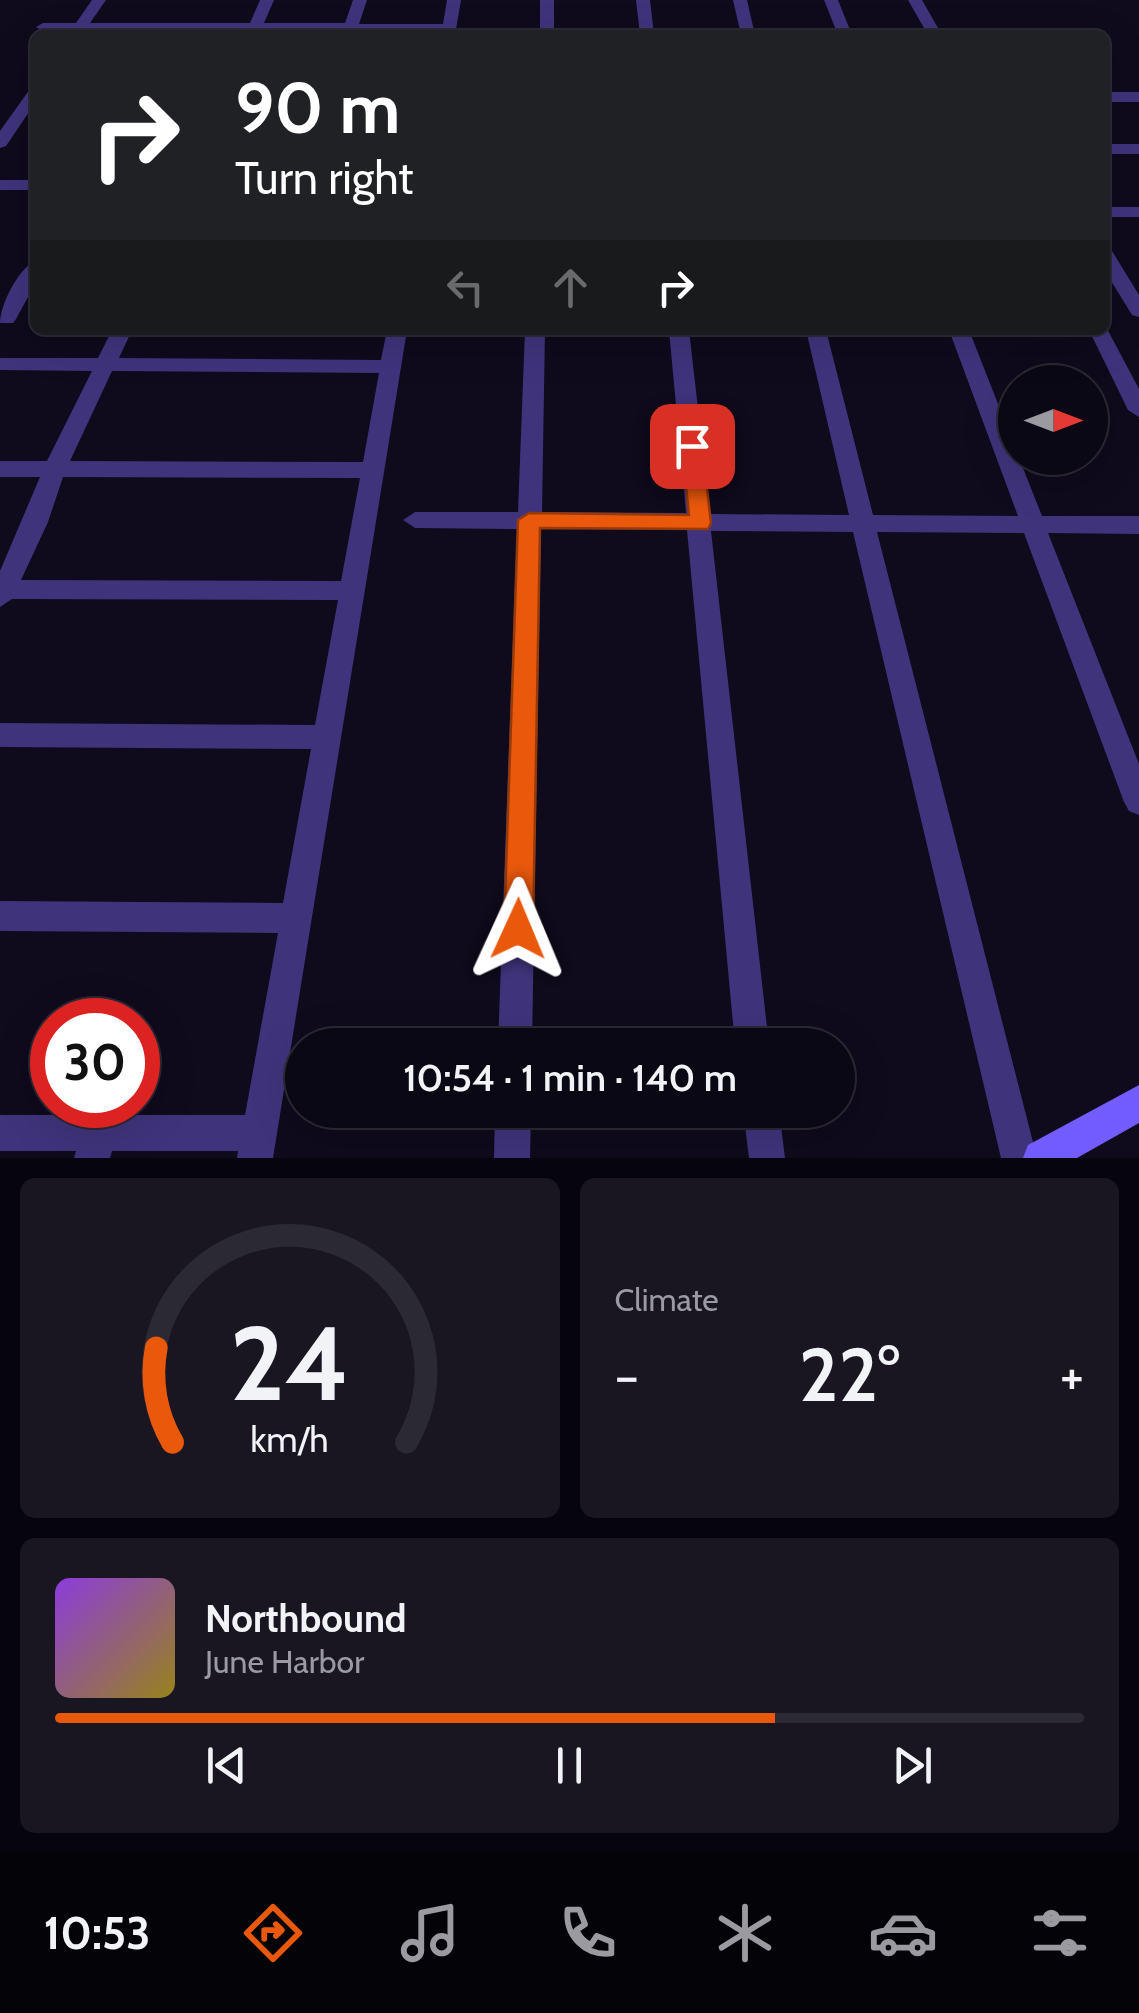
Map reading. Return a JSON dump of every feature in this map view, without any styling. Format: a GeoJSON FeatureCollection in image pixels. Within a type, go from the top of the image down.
{"type":"FeatureCollection","features":[{"type":"Feature","properties":{"kind":"main road"},"geometry":{"type":"LineString","coordinates":[[1041,1158],[1139,1103]]}},
{"type":"Feature","properties":{"kind":"street"},"geometry":{"type":"LineString","coordinates":[[78,30],[99,0]]}},
{"type":"Feature","properties":{"kind":"street"},"geometry":{"type":"LineString","coordinates":[[254,30],[267,0]]}},
{"type":"Feature","properties":{"kind":"street"},"geometry":{"type":"LineString","coordinates":[[349,30],[360,0]]}},
{"type":"Feature","properties":{"kind":"street"},"geometry":{"type":"LineString","coordinates":[[448,30],[454,0]]}},
{"type":"Feature","properties":{"kind":"street"},"geometry":{"type":"LineString","coordinates":[[546,30],[547,0]]}},
{"type":"Feature","properties":{"kind":"street"},"geometry":{"type":"LineString","coordinates":[[643,0],[646,30]]}},
{"type":"Feature","properties":{"kind":"street"},"geometry":{"type":"LineString","coordinates":[[740,0],[747,30]]}},
{"type":"Feature","properties":{"kind":"street"},"geometry":{"type":"LineString","coordinates":[[831,0],[844,30]]}},
{"type":"Feature","properties":{"kind":"street"},"geometry":{"type":"LineString","coordinates":[[915,0],[931,30]]}},
{"type":"Feature","properties":{"kind":"street"},"geometry":{"type":"LineString","coordinates":[[43,27],[68,30]]}},
{"type":"Feature","properties":{"kind":"street"},"geometry":{"type":"LineString","coordinates":[[1110,97],[1139,97]]}},
{"type":"Feature","properties":{"kind":"street"},"geometry":{"type":"LineString","coordinates":[[0,143],[30,99]]}},
{"type":"Feature","properties":{"kind":"street"},"geometry":{"type":"LineString","coordinates":[[1110,149],[1139,149]]}},
{"type":"Feature","properties":{"kind":"street"},"geometry":{"type":"LineString","coordinates":[[0,185],[30,185]]}},
{"type":"Feature","properties":{"kind":"street"},"geometry":{"type":"LineString","coordinates":[[1110,212],[1139,212]]}},
{"type":"Feature","properties":{"kind":"street"},"geometry":{"type":"LineString","coordinates":[[6,319],[30,276]]}},
{"type":"Feature","properties":{"kind":"street"},"geometry":{"type":"LineString","coordinates":[[1121,280],[1139,312]]}},
{"type":"Feature","properties":{"kind":"street"},"geometry":{"type":"LineString","coordinates":[[1110,324],[1139,324]]}},
{"type":"Feature","properties":{"kind":"street"},"geometry":{"type":"LineString","coordinates":[[120,335],[54,470],[36,522],[1,592],[352,591]]}},
{"type":"Feature","properties":{"kind":"street"},"geometry":{"type":"LineString","coordinates":[[0,1134],[95,1146],[257,1146],[396,335]]}},
{"type":"Feature","properties":{"kind":"street"},"geometry":{"type":"LineString","coordinates":[[515,1028],[534,335]]}},
{"type":"Feature","properties":{"kind":"street"},"geometry":{"type":"LineString","coordinates":[[680,335],[750,1028]]}},
{"type":"Feature","properties":{"kind":"street"},"geometry":{"type":"LineString","coordinates":[[817,335],[1020,1158]]}},
{"type":"Feature","properties":{"kind":"street"},"geometry":{"type":"LineString","coordinates":[[961,335],[1139,802]]}},
{"type":"Feature","properties":{"kind":"street"},"geometry":{"type":"LineString","coordinates":[[1102,335],[1139,410]]}},
{"type":"Feature","properties":{"kind":"street"},"geometry":{"type":"LineString","coordinates":[[0,364],[391,366]]}},
{"type":"Feature","properties":{"kind":"street"},"geometry":{"type":"LineString","coordinates":[[0,470],[373,470]]}},
{"type":"Feature","properties":{"kind":"street"},"geometry":{"type":"LineString","coordinates":[[415,520],[1139,525]]}},
{"type":"Feature","properties":{"kind":"street"},"geometry":{"type":"LineString","coordinates":[[0,734],[327,737]]}},
{"type":"Feature","properties":{"kind":"street"},"geometry":{"type":"LineString","coordinates":[[0,916],[296,918]]}},
{"type":"Feature","properties":{"kind":"street"},"geometry":{"type":"LineString","coordinates":[[512,1158],[513,1128]]}},
{"type":"Feature","properties":{"kind":"street"},"geometry":{"type":"LineString","coordinates":[[763,1128],[767,1158]]}},
{"type":"Feature","properties":{"kind":"route"},"geometry":{"type":"LineString","coordinates":[[518,929],[529,520],[700,523],[692,446]]}}]}
